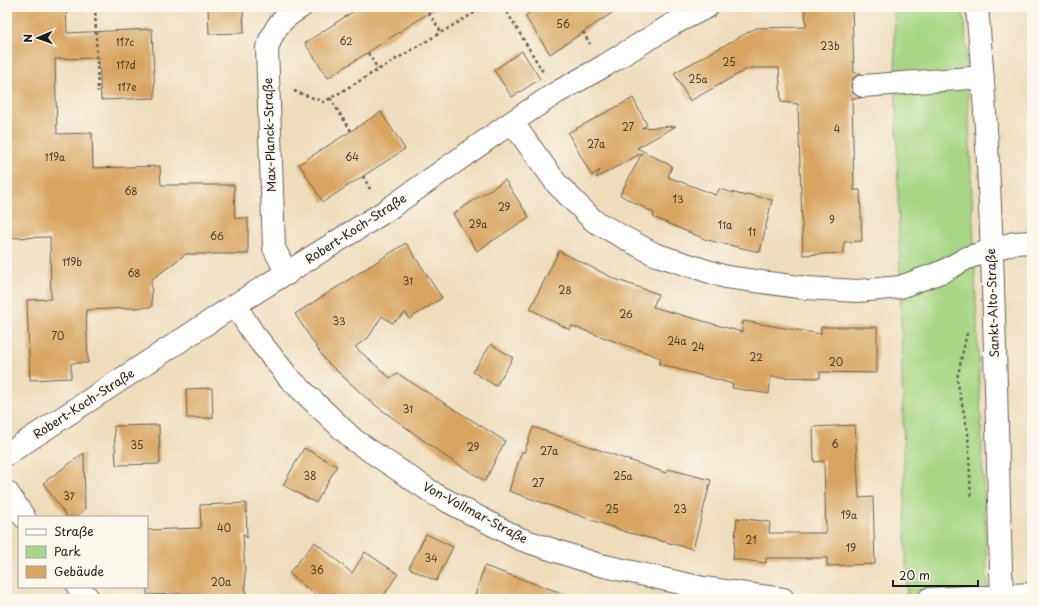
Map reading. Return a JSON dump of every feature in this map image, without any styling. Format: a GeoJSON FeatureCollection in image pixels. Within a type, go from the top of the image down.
{"type":"FeatureCollection","features":[{"type":"Feature","properties":{"kind":"street","name":"Max-Planck-Straße"},"geometry":{"type":"LineString","coordinates":[[287,274],[274,248],[267,48],[274,30],[286,16],[301,7]]}},
{"type":"Feature","properties":{"kind":"street","name":"Robert-Koch-Straße"},"geometry":{"type":"LineString","coordinates":[[7,454],[235,305],[287,274],[384,212],[556,93],[673,24],[707,7]]}},
{"type":"Feature","properties":{"kind":"street","name":"Sankt-Alto-Straße"},"geometry":{"type":"LineString","coordinates":[[977,7],[992,250],[1002,597]]}},
{"type":"Feature","properties":{"kind":"street"},"geometry":{"type":"LineString","coordinates":[[863,86],[982,77]]}},
{"type":"Feature","properties":{"kind":"street"},"geometry":{"type":"LineString","coordinates":[[512,122],[557,184],[594,221],[654,254],[726,276],[813,288],[858,291],[900,288],[944,271],[967,258],[1014,243],[1032,242]]}},
{"type":"Feature","properties":{"kind":"street","name":"Von-Vollmar-Straße"},"geometry":{"type":"LineString","coordinates":[[235,305],[253,333],[289,378],[354,440],[436,495],[520,539],[596,564],[703,588],[783,599]]}},
{"type":"Feature","properties":{"kind":"street"},"geometry":{"type":"LineString","coordinates":[[7,492],[23,516]]}},
{"type":"Feature","properties":{"kind":"street"},"geometry":{"type":"LineString","coordinates":[[79,588],[89,599]]}},
{"type":"Feature","properties":{"kind":"street"},"geometry":{"type":"LineString","coordinates":[[929,599],[1002,597],[1032,594]]}},
{"type":"Feature","properties":{"kind":"path"},"geometry":{"type":"LineString","coordinates":[[95,7],[98,92]]}},
{"type":"Feature","properties":{"kind":"path"},"geometry":{"type":"LineString","coordinates":[[268,88],[292,91],[324,102],[484,7]]}},
{"type":"Feature","properties":{"kind":"path"},"geometry":{"type":"LineString","coordinates":[[504,7],[556,93]]}},
{"type":"Feature","properties":{"kind":"path"},"geometry":{"type":"LineString","coordinates":[[429,13],[441,32]]}},
{"type":"Feature","properties":{"kind":"path"},"geometry":{"type":"LineString","coordinates":[[368,53],[378,69]]}},
{"type":"Feature","properties":{"kind":"path"},"geometry":{"type":"LineString","coordinates":[[330,98],[351,131]]}},
{"type":"Feature","properties":{"kind":"path"},"geometry":{"type":"LineString","coordinates":[[967,326],[967,334],[957,379],[968,433],[971,500]]}},
{"type":"Feature","properties":{"kind":"green space"},"geometry":{"type":"Polygon","coordinates":[[[894,7],[962,7],[965,25],[988,599],[907,599],[894,7]]]}},
{"type":"Feature","properties":{"kind":"building"},"geometry":{"type":"Polygon","coordinates":[[[7,7],[66,7],[67,33],[152,29],[155,98],[101,100],[99,58],[55,59],[57,134],[92,133],[93,168],[160,166],[161,185],[234,185],[235,218],[248,218],[248,254],[186,254],[151,280],[152,307],[86,310],[88,363],[71,363],[71,378],[30,380],[27,300],[51,299],[50,237],[7,238],[7,7]]]}},
{"type":"Feature","properties":{"kind":"building"},"geometry":{"type":"Polygon","coordinates":[[[208,7],[243,7],[244,33],[209,34],[208,7]]]}},
{"type":"Feature","properties":{"kind":"building"},"geometry":{"type":"Polygon","coordinates":[[[360,7],[438,7],[328,78],[305,43],[360,7]]]}},
{"type":"Feature","properties":{"kind":"building"},"geometry":{"type":"Polygon","coordinates":[[[538,7],[621,7],[550,54],[525,16],[538,7]]]}},
{"type":"Feature","properties":{"kind":"building"},"geometry":{"type":"Polygon","coordinates":[[[805,7],[852,7],[854,73],[861,73],[852,80],[851,87],[853,93],[861,98],[852,98],[854,190],[860,190],[862,241],[844,242],[844,253],[803,255],[798,104],[781,102],[779,68],[749,68],[690,101],[674,73],[756,28],[806,27],[805,7]]]}},
{"type":"Feature","properties":{"kind":"building"},"geometry":{"type":"Polygon","coordinates":[[[522,51],[540,79],[512,97],[494,70],[522,51]]]}},
{"type":"Feature","properties":{"kind":"building"},"geometry":{"type":"Polygon","coordinates":[[[633,98],[647,125],[641,128],[676,126],[637,148],[672,166],[668,177],[716,195],[719,189],[746,196],[747,194],[772,200],[760,252],[707,240],[653,217],[654,213],[620,195],[642,153],[596,178],[600,170],[592,176],[568,133],[633,98]]]}},
{"type":"Feature","properties":{"kind":"building"},"geometry":{"type":"Polygon","coordinates":[[[381,112],[405,149],[323,202],[299,164],[381,112]]]}},
{"type":"Feature","properties":{"kind":"building"},"geometry":{"type":"Polygon","coordinates":[[[505,180],[529,217],[477,251],[453,214],[505,180]]]}},
{"type":"Feature","properties":{"kind":"building"},"geometry":{"type":"Polygon","coordinates":[[[406,243],[442,298],[409,319],[406,313],[392,323],[382,316],[368,338],[355,347],[390,378],[398,374],[505,441],[485,481],[445,456],[371,402],[325,360],[295,314],[406,243]]]}},
{"type":"Feature","properties":{"kind":"building"},"geometry":{"type":"Polygon","coordinates":[[[559,251],[615,279],[658,294],[653,307],[742,332],[743,321],[821,334],[821,327],[877,327],[877,373],[820,372],[820,378],[771,377],[769,394],[732,388],[733,384],[659,364],[661,358],[572,326],[570,330],[530,309],[559,251]]]}},
{"type":"Feature","properties":{"kind":"building"},"geometry":{"type":"Polygon","coordinates":[[[491,344],[513,358],[496,386],[473,372],[491,344]]]}},
{"type":"Feature","properties":{"kind":"building"},"geometry":{"type":"Polygon","coordinates":[[[212,388],[213,418],[187,418],[186,389],[212,388]]]}},
{"type":"Feature","properties":{"kind":"building"},"geometry":{"type":"Polygon","coordinates":[[[159,425],[160,464],[116,465],[114,426],[159,425]]]}},
{"type":"Feature","properties":{"kind":"building"},"geometry":{"type":"Polygon","coordinates":[[[855,425],[859,498],[873,497],[875,564],[827,566],[827,558],[766,558],[766,563],[733,559],[737,518],[770,522],[769,533],[826,533],[824,461],[814,462],[813,427],[855,425]]]}},
{"type":"Feature","properties":{"kind":"building"},"geometry":{"type":"Polygon","coordinates":[[[533,427],[666,473],[668,469],[711,480],[693,549],[626,532],[509,491],[522,451],[524,453],[533,427]]]}},
{"type":"Feature","properties":{"kind":"building"},"geometry":{"type":"Polygon","coordinates":[[[304,448],[337,466],[316,503],[283,485],[304,448]]]}},
{"type":"Feature","properties":{"kind":"building"},"geometry":{"type":"Polygon","coordinates":[[[84,453],[85,510],[77,516],[66,516],[43,483],[84,453]]]}},
{"type":"Feature","properties":{"kind":"building"},"geometry":{"type":"Polygon","coordinates":[[[246,503],[247,538],[243,534],[246,599],[197,599],[197,593],[147,595],[148,530],[201,528],[200,505],[246,503]]]}},
{"type":"Feature","properties":{"kind":"building"},"geometry":{"type":"Polygon","coordinates":[[[426,534],[453,547],[436,581],[409,568],[426,534]]]}},
{"type":"Feature","properties":{"kind":"building"},"geometry":{"type":"Polygon","coordinates":[[[315,542],[352,573],[365,552],[398,574],[382,598],[383,599],[320,599],[289,573],[315,542]]]}},
{"type":"Feature","properties":{"kind":"building"},"geometry":{"type":"Polygon","coordinates":[[[484,566],[568,595],[568,599],[474,599],[484,566]]]}}]}
